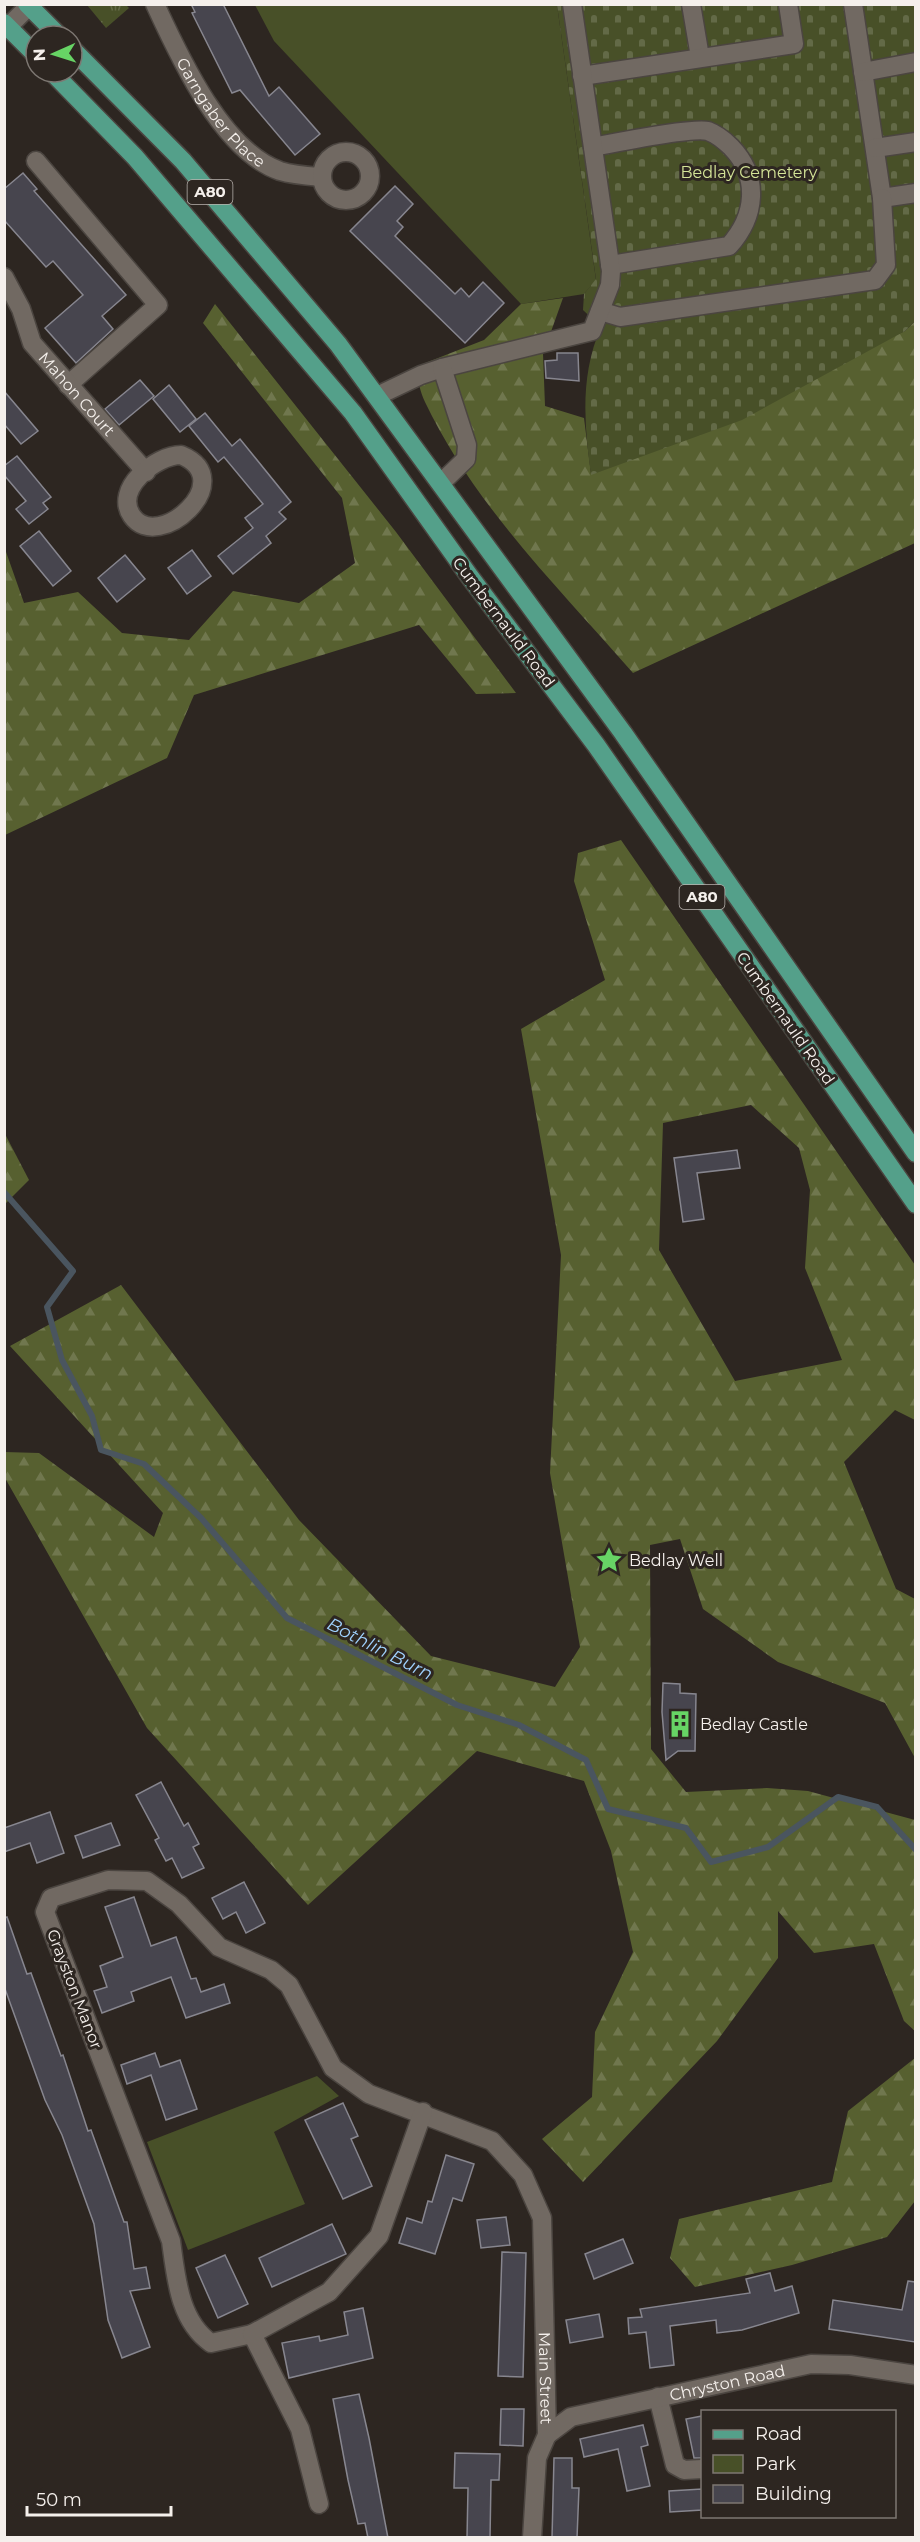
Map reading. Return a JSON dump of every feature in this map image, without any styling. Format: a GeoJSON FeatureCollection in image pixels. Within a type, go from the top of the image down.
{"type":"FeatureCollection","features":[{"type":"Feature","properties":{"kind":"main road"},"geometry":{"type":"LineString","coordinates":[[29,5],[47,24]]}},
{"type":"Feature","properties":{"kind":"main road"},"geometry":{"type":"LineString","coordinates":[[6,25],[24,43]]}},
{"type":"Feature","properties":{"kind":"main road","name":"Cumbernauld Road"},"geometry":{"type":"LineString","coordinates":[[84,61],[183,161],[338,344],[623,733],[915,1153]]}},
{"type":"Feature","properties":{"kind":"main road","name":"Cumbernauld Road"},"geometry":{"type":"LineString","coordinates":[[64,84],[135,157],[353,413],[470,578],[596,745],[915,1204]]}},
{"type":"Feature","properties":{"kind":"street","name":"Garngaber Place"},"geometry":{"type":"LineString","coordinates":[[154,4],[205,101],[238,141],[252,155],[280,171],[321,177]]}},
{"type":"Feature","properties":{"kind":"street"},"geometry":{"type":"LineString","coordinates":[[377,396],[421,375],[442,368],[592,331],[610,285],[610,265],[572,4]]}},
{"type":"Feature","properties":{"kind":"street"},"geometry":{"type":"LineString","coordinates":[[692,4],[700,57]]}},
{"type":"Feature","properties":{"kind":"street"},"geometry":{"type":"LineString","coordinates":[[582,76],[794,44],[788,4]]}},
{"type":"Feature","properties":{"kind":"street"},"geometry":{"type":"LineString","coordinates":[[600,311],[620,317],[875,280],[886,265],[882,198],[853,4]]}},
{"type":"Feature","properties":{"kind":"street"},"geometry":{"type":"LineString","coordinates":[[6,25],[29,5]]}},
{"type":"Feature","properties":{"kind":"street"},"geometry":{"type":"LineString","coordinates":[[863,72],[915,63]]}},
{"type":"Feature","properties":{"kind":"street"},"geometry":{"type":"LineString","coordinates":[[593,147],[708,131],[727,143],[738,154],[752,184],[750,214],[741,231],[729,246],[610,265]]}},
{"type":"Feature","properties":{"kind":"street"},"geometry":{"type":"LineString","coordinates":[[875,148],[915,142]]}},
{"type":"Feature","properties":{"kind":"street"},"geometry":{"type":"LineString","coordinates":[[36,161],[158,305],[68,385]]}},
{"type":"Feature","properties":{"kind":"street"},"geometry":{"type":"LineString","coordinates":[[882,198],[915,193]]}},
{"type":"Feature","properties":{"kind":"street","name":"Mahon Court"},"geometry":{"type":"LineString","coordinates":[[4,277],[21,309],[32,343],[146,472]]}},
{"type":"Feature","properties":{"kind":"street"},"geometry":{"type":"LineString","coordinates":[[441,483],[466,459],[467,445],[442,368]]}},
{"type":"Feature","properties":{"kind":"street"},"geometry":{"type":"LineString","coordinates":[[181,455],[197,465],[203,478],[203,488],[197,501],[169,524],[161,528],[145,527],[133,518],[127,502],[130,488],[146,472],[167,456],[181,455]]}},
{"type":"Feature","properties":{"kind":"street","name":"Grayston Manor"},"geometry":{"type":"LineString","coordinates":[[423,2112],[379,2236],[329,2292],[252,2334],[211,2343],[198,2334],[177,2289],[171,2241],[45,1912],[51,1898],[108,1880],[147,1881],[179,1904],[219,1947],[271,1970],[289,1986],[333,2068],[369,2094],[423,2112],[492,2141],[523,2175],[542,2218]]}},
{"type":"Feature","properties":{"kind":"street","name":"Main Street"},"geometry":{"type":"LineString","coordinates":[[532,2538],[537,2458],[547,2435],[542,2218]]}},
{"type":"Feature","properties":{"kind":"street"},"geometry":{"type":"LineString","coordinates":[[252,2334],[300,2429],[319,2504]]}},
{"type":"Feature","properties":{"kind":"street","name":"Chryston Road"},"geometry":{"type":"LineString","coordinates":[[547,2435],[571,2417],[812,2364],[850,2365],[915,2375]]}},
{"type":"Feature","properties":{"kind":"street"},"geometry":{"type":"LineString","coordinates":[[658,2397],[675,2464],[684,2470],[701,2469]]}},
{"type":"Feature","properties":{"kind":"green space"},"geometry":{"type":"Polygon","coordinates":[[[87,5],[126,5],[129,8],[106,28],[87,5]]]}},
{"type":"Feature","properties":{"kind":"green space"},"geometry":{"type":"Polygon","coordinates":[[[255,5],[557,5],[596,280],[584,294],[521,304],[274,41],[255,5]]]}},
{"type":"Feature","properties":{"kind":"green space","name":"Bedlay Cemetery"},"geometry":{"type":"Polygon","coordinates":[[[557,5],[915,5],[915,321],[905,331],[742,420],[591,475],[586,418],[587,381],[594,345],[601,327],[583,310],[584,294],[596,279],[557,5]]]}},
{"type":"Feature","properties":{"kind":"green space"},"geometry":{"type":"Polygon","coordinates":[[[563,298],[543,354],[545,406],[584,418],[591,474],[905,331],[915,321],[915,543],[633,673],[520,544],[468,476],[425,402],[415,367],[484,340],[521,304],[563,298]]]}},
{"type":"Feature","properties":{"kind":"green space"},"geometry":{"type":"Polygon","coordinates":[[[215,304],[396,532],[516,693],[476,694],[419,625],[194,695],[167,758],[5,835],[5,549],[24,603],[78,592],[122,633],[189,640],[233,591],[299,603],[355,563],[342,498],[203,323],[215,304]]]}},
{"type":"Feature","properties":{"kind":"green space"},"geometry":{"type":"Polygon","coordinates":[[[621,840],[915,1265],[915,1420],[895,1410],[844,1462],[896,1589],[915,1599],[915,1758],[885,1703],[778,1662],[703,1609],[680,1539],[650,1545],[651,1749],[686,1792],[767,1788],[808,1791],[915,1820],[916,2032],[904,2021],[874,1944],[814,1953],[778,1911],[778,1958],[717,2041],[583,2182],[542,2139],[592,2097],[595,2032],[633,1952],[611,1851],[584,1781],[477,1751],[308,1905],[147,1728],[5,1478],[4,1452],[39,1453],[154,1537],[163,1513],[10,1346],[121,1285],[299,1520],[431,1656],[555,1687],[580,1647],[550,1473],[561,1255],[521,1029],[605,980],[574,881],[578,853],[621,840]],[[751,1105],[663,1123],[659,1250],[735,1381],[842,1360],[805,1268],[810,1190],[799,1148],[751,1105]]]}},
{"type":"Feature","properties":{"kind":"green space"},"geometry":{"type":"Polygon","coordinates":[[[5,1134],[29,1180],[4,1204],[5,1134]]]}},
{"type":"Feature","properties":{"kind":"green space"},"geometry":{"type":"Polygon","coordinates":[[[915,2058],[915,2201],[887,2237],[792,2265],[695,2287],[670,2258],[679,2219],[832,2182],[848,2111],[915,2058]]]}},
{"type":"Feature","properties":{"kind":"green space"},"geometry":{"type":"Polygon","coordinates":[[[317,2076],[339,2096],[274,2132],[305,2204],[188,2250],[147,2142],[317,2076]]]}},
{"type":"Feature","properties":{"kind":"building"},"geometry":{"type":"Polygon","coordinates":[[[191,4],[223,4],[269,96],[279,87],[320,134],[295,155],[240,90],[232,93],[192,13],[195,12],[191,4]]]}},
{"type":"Feature","properties":{"kind":"building"},"geometry":{"type":"Polygon","coordinates":[[[23,173],[37,189],[34,191],[126,295],[102,316],[113,329],[76,363],[45,328],[83,295],[53,261],[46,267],[4,220],[4,189],[23,173]]]}},
{"type":"Feature","properties":{"kind":"building"},"geometry":{"type":"Polygon","coordinates":[[[395,186],[413,204],[397,221],[403,227],[395,236],[455,294],[461,288],[469,297],[483,282],[504,303],[465,343],[350,231],[395,186]]]}},
{"type":"Feature","properties":{"kind":"building"},"geometry":{"type":"Polygon","coordinates":[[[557,353],[578,353],[579,381],[546,378],[545,361],[557,360],[557,353]]]}},
{"type":"Feature","properties":{"kind":"building"},"geometry":{"type":"Polygon","coordinates":[[[140,380],[154,396],[119,425],[105,409],[140,380]]]}},
{"type":"Feature","properties":{"kind":"building"},"geometry":{"type":"Polygon","coordinates":[[[169,385],[196,419],[180,432],[153,399],[169,385]]]}},
{"type":"Feature","properties":{"kind":"building"},"geometry":{"type":"Polygon","coordinates":[[[4,391],[38,431],[21,444],[4,424],[4,391]]]}},
{"type":"Feature","properties":{"kind":"building"},"geometry":{"type":"Polygon","coordinates":[[[205,413],[232,446],[240,439],[291,502],[279,512],[286,519],[266,536],[271,543],[233,574],[218,556],[253,528],[245,518],[263,504],[224,457],[218,462],[189,426],[205,413]]]}},
{"type":"Feature","properties":{"kind":"building"},"geometry":{"type":"Polygon","coordinates":[[[17,456],[51,497],[43,503],[48,509],[29,524],[16,509],[26,501],[4,475],[4,466],[17,456]]]}},
{"type":"Feature","properties":{"kind":"building"},"geometry":{"type":"Polygon","coordinates":[[[39,531],[71,571],[53,586],[20,546],[39,531]]]}},
{"type":"Feature","properties":{"kind":"building"},"geometry":{"type":"Polygon","coordinates":[[[192,550],[211,576],[187,594],[168,568],[192,550]]]}},
{"type":"Feature","properties":{"kind":"building"},"geometry":{"type":"Polygon","coordinates":[[[125,555],[145,579],[117,602],[98,578],[125,555]]]}},
{"type":"Feature","properties":{"kind":"building"},"geometry":{"type":"Polygon","coordinates":[[[737,1150],[740,1168],[697,1173],[704,1219],[683,1222],[674,1158],[737,1150]]]}},
{"type":"Feature","properties":{"kind":"building","name":"Bedlay Castle"},"geometry":{"type":"Polygon","coordinates":[[[663,1683],[680,1684],[680,1693],[696,1694],[695,1751],[678,1751],[666,1760],[662,1712],[663,1683]]]}},
{"type":"Feature","properties":{"kind":"building"},"geometry":{"type":"Polygon","coordinates":[[[161,1782],[184,1826],[188,1823],[199,1844],[193,1847],[204,1868],[182,1878],[172,1858],[166,1861],[155,1840],[159,1838],[136,1795],[161,1782]]]}},
{"type":"Feature","properties":{"kind":"building"},"geometry":{"type":"Polygon","coordinates":[[[50,1812],[64,1853],[37,1863],[30,1843],[4,1852],[4,1828],[50,1812]]]}},
{"type":"Feature","properties":{"kind":"building"},"geometry":{"type":"Polygon","coordinates":[[[111,1823],[120,1845],[83,1858],[75,1836],[111,1823]]]}},
{"type":"Feature","properties":{"kind":"building"},"geometry":{"type":"Polygon","coordinates":[[[244,1882],[265,1923],[246,1933],[236,1912],[223,1919],[212,1898],[244,1882]]]}},
{"type":"Feature","properties":{"kind":"building"},"geometry":{"type":"Polygon","coordinates":[[[134,1897],[151,1946],[176,1937],[191,1979],[196,1978],[201,1992],[224,1984],[230,2003],[186,2018],[171,1977],[131,1992],[134,2001],[102,2013],[94,1991],[107,1987],[100,1966],[123,1957],[105,1907],[134,1897]]]}},
{"type":"Feature","properties":{"kind":"building"},"geometry":{"type":"Polygon","coordinates":[[[7,1917],[27,1974],[31,1973],[61,2056],[63,2055],[88,2131],[91,2130],[124,2222],[127,2222],[134,2269],[146,2267],[150,2288],[130,2291],[150,2347],[122,2358],[108,2320],[94,2224],[62,2135],[45,2100],[4,1986],[4,1918],[7,1917]]]}},
{"type":"Feature","properties":{"kind":"building"},"geometry":{"type":"Polygon","coordinates":[[[155,2053],[160,2067],[180,2060],[197,2109],[166,2120],[151,2075],[127,2084],[121,2065],[155,2053]]]}},
{"type":"Feature","properties":{"kind":"building"},"geometry":{"type":"Polygon","coordinates":[[[343,2103],[358,2136],[351,2139],[372,2186],[343,2199],[305,2120],[343,2103]]]}},
{"type":"Feature","properties":{"kind":"building"},"geometry":{"type":"Polygon","coordinates":[[[446,2155],[474,2164],[462,2201],[453,2198],[435,2254],[399,2243],[407,2218],[422,2223],[428,2201],[432,2202],[446,2155]]]}},
{"type":"Feature","properties":{"kind":"building"},"geometry":{"type":"Polygon","coordinates":[[[506,2217],[510,2245],[481,2248],[477,2220],[506,2217]]]}},
{"type":"Feature","properties":{"kind":"building"},"geometry":{"type":"Polygon","coordinates":[[[332,2224],[346,2254],[272,2287],[259,2258],[332,2224]]]}},
{"type":"Feature","properties":{"kind":"building"},"geometry":{"type":"Polygon","coordinates":[[[623,2239],[633,2263],[594,2279],[585,2254],[623,2239]]]}},
{"type":"Feature","properties":{"kind":"building"},"geometry":{"type":"Polygon","coordinates":[[[502,2252],[526,2253],[523,2377],[498,2376],[502,2252]]]}},
{"type":"Feature","properties":{"kind":"building"},"geometry":{"type":"Polygon","coordinates":[[[225,2255],[248,2304],[218,2318],[196,2268],[225,2255]]]}},
{"type":"Feature","properties":{"kind":"building"},"geometry":{"type":"Polygon","coordinates":[[[770,2273],[775,2291],[792,2286],[799,2313],[742,2330],[717,2333],[716,2320],[670,2326],[674,2365],[650,2368],[646,2332],[629,2334],[628,2318],[642,2317],[640,2309],[750,2293],[746,2279],[770,2273]]]}},
{"type":"Feature","properties":{"kind":"building"},"geometry":{"type":"Polygon","coordinates":[[[908,2281],[915,2282],[915,2342],[829,2329],[833,2300],[902,2310],[908,2281]]]}},
{"type":"Feature","properties":{"kind":"building"},"geometry":{"type":"Polygon","coordinates":[[[363,2308],[373,2358],[289,2378],[282,2343],[319,2336],[320,2341],[348,2335],[344,2312],[363,2308]]]}},
{"type":"Feature","properties":{"kind":"building"},"geometry":{"type":"Polygon","coordinates":[[[599,2314],[603,2337],[570,2343],[566,2320],[599,2314]]]}},
{"type":"Feature","properties":{"kind":"building"},"geometry":{"type":"Polygon","coordinates":[[[359,2394],[388,2538],[368,2538],[365,2523],[358,2524],[348,2480],[333,2399],[359,2394]]]}},
{"type":"Feature","properties":{"kind":"building"},"geometry":{"type":"Polygon","coordinates":[[[501,2409],[524,2409],[523,2446],[500,2445],[501,2409]]]}},
{"type":"Feature","properties":{"kind":"building"},"geometry":{"type":"Polygon","coordinates":[[[701,2416],[701,2458],[694,2458],[686,2419],[701,2416]]]}},
{"type":"Feature","properties":{"kind":"building"},"geometry":{"type":"Polygon","coordinates":[[[643,2425],[648,2445],[641,2447],[650,2486],[627,2491],[618,2449],[584,2457],[580,2439],[643,2425]]]}},
{"type":"Feature","properties":{"kind":"building"},"geometry":{"type":"Polygon","coordinates":[[[455,2453],[500,2454],[499,2480],[491,2480],[490,2538],[467,2538],[468,2488],[454,2488],[455,2453]]]}},
{"type":"Feature","properties":{"kind":"building"},"geometry":{"type":"Polygon","coordinates":[[[554,2458],[572,2458],[572,2488],[579,2488],[577,2538],[552,2538],[554,2458]]]}},
{"type":"Feature","properties":{"kind":"building"},"geometry":{"type":"Polygon","coordinates":[[[701,2489],[701,2510],[670,2512],[669,2491],[701,2489]]]}},
{"type":"Feature","properties":{"kind":"waterway","name":"Bothlin Burn"},"geometry":{"type":"LineString","coordinates":[[4,1192],[73,1271],[47,1307],[62,1360],[92,1416],[101,1450],[144,1464],[201,1518],[287,1618],[457,1705],[519,1725],[586,1760],[608,1809],[686,1828],[711,1862],[768,1847],[838,1797],[877,1807],[916,1850]]}},
{"type":"Feature","properties":{"kind":"place","name":"Bedlay Well"},"geometry":{"type":"Point","coordinates":[609,1560]}},
{"type":"Feature","properties":{"kind":"place","name":"Bedlay Castle"},"geometry":{"type":"Point","coordinates":[680,1724]}}]}
